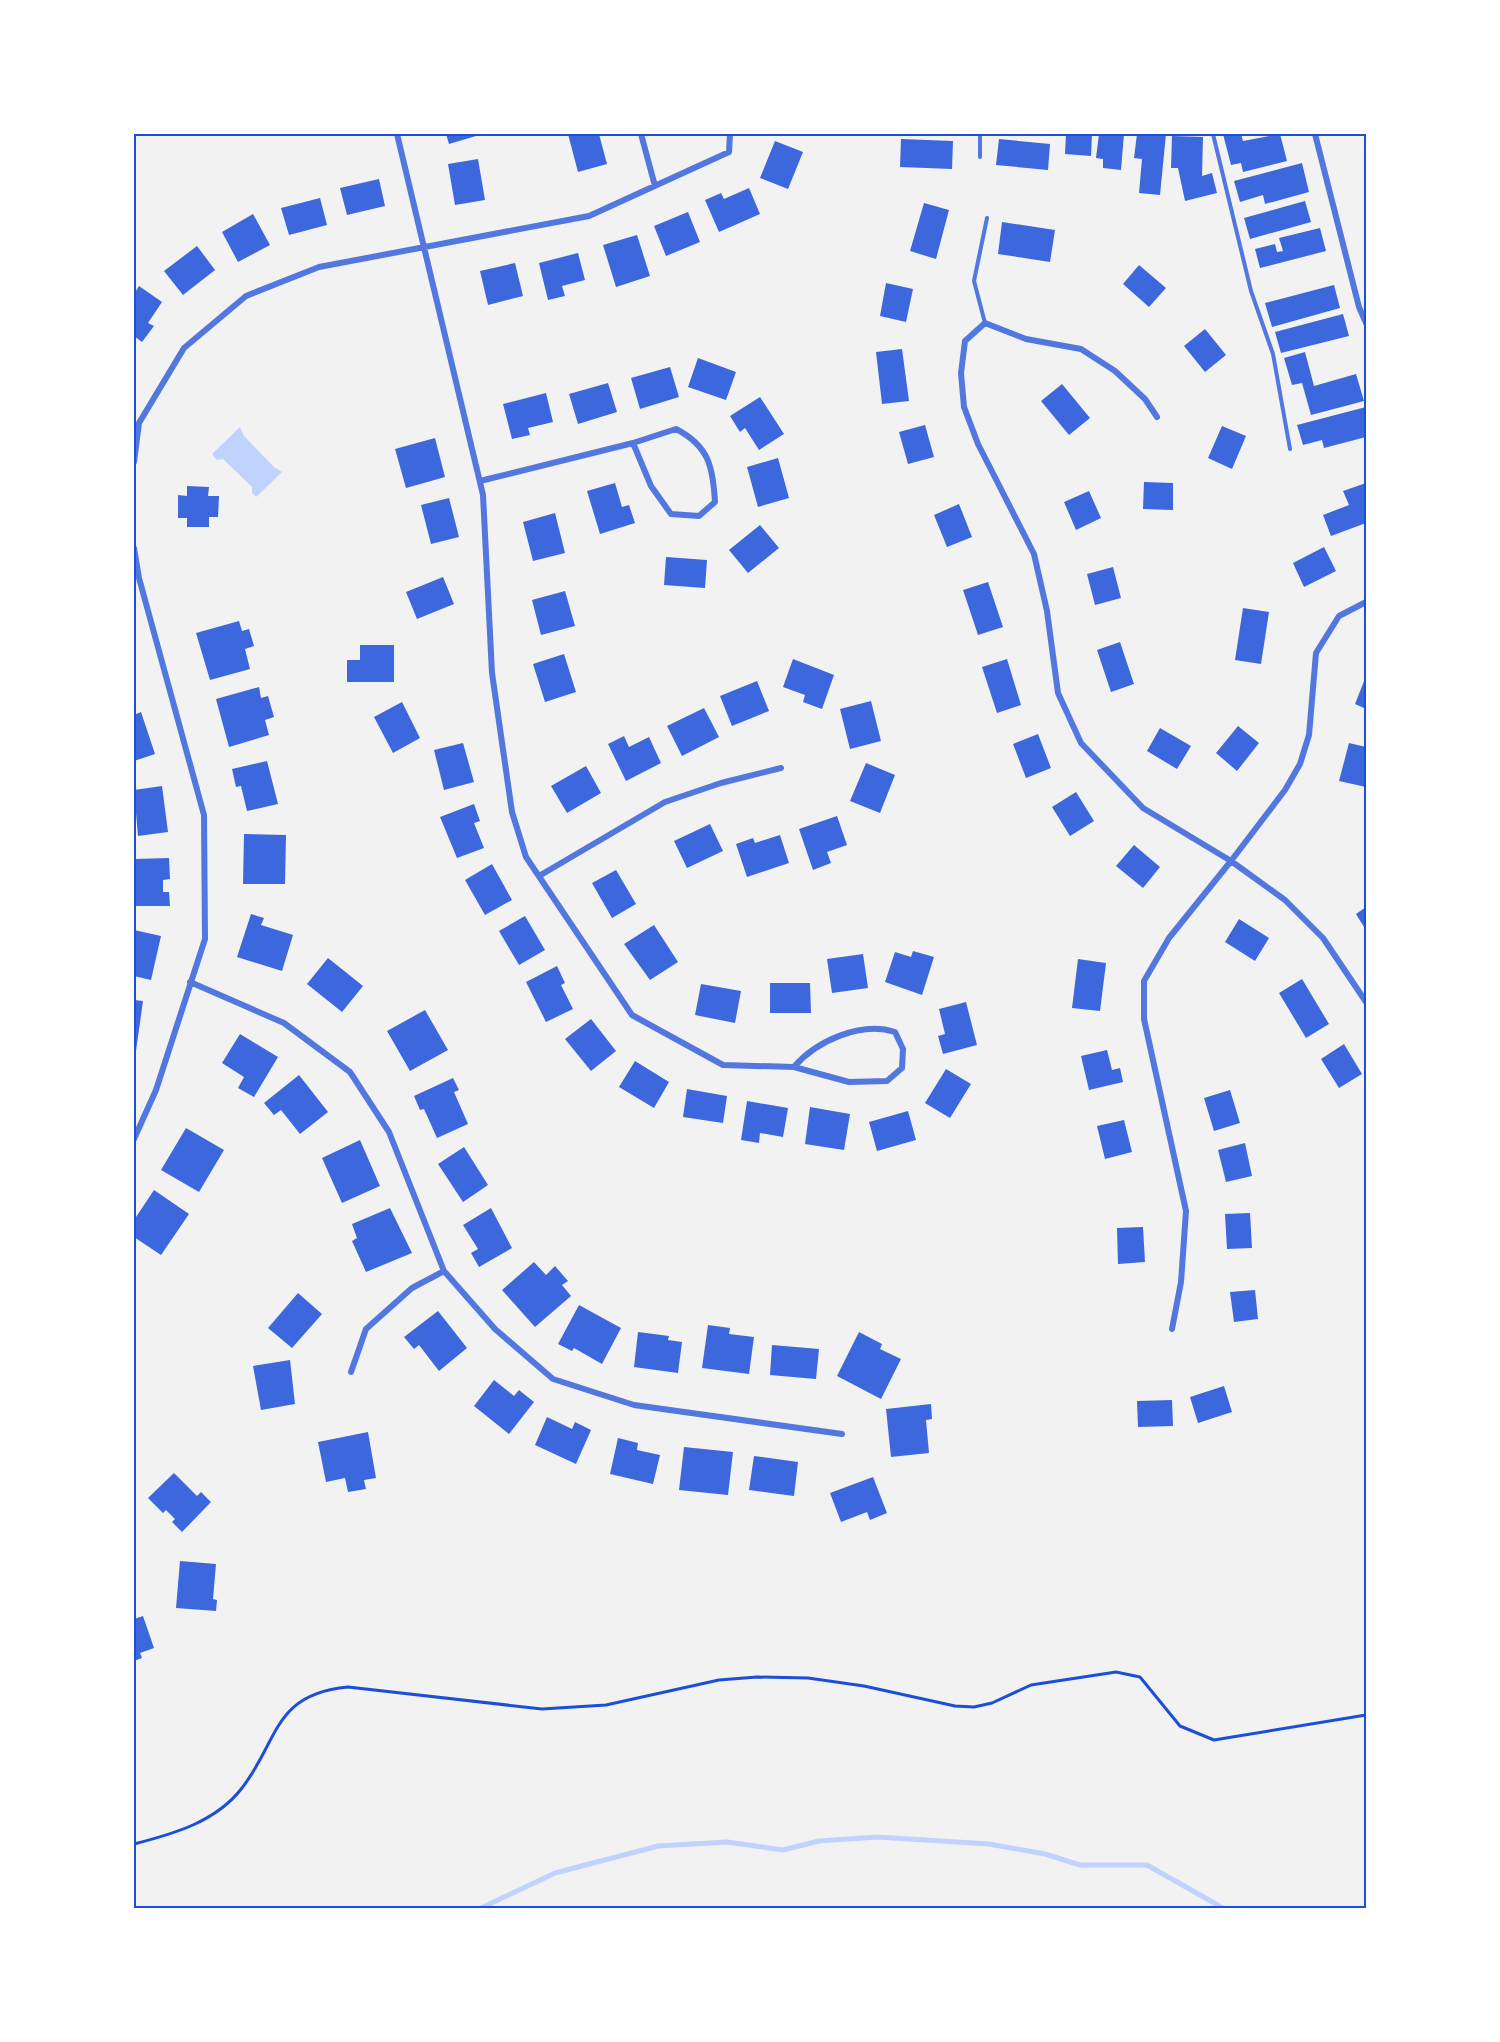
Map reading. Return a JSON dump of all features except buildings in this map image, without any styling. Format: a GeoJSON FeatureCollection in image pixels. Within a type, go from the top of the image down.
{"type":"FeatureCollection","features":[{"type":"Feature","properties":{"kind":"street"},"geometry":{"type":"LineString","coordinates":[[397,134],[483,495],[492,673],[512,812],[526,857],[632,1015],[723,1065],[794,1067],[849,1082],[887,1081],[902,1068],[903,1049],[895,1032],[881,1028],[868,1028],[819,1047],[803,1056],[794,1067]]}},
{"type":"Feature","properties":{"kind":"street"},"geometry":{"type":"LineString","coordinates":[[641,134],[655,186]]}},
{"type":"Feature","properties":{"kind":"street"},"geometry":{"type":"LineString","coordinates":[[134,462],[139,423],[184,348],[246,296],[319,267],[589,216],[729,152],[730,134]]}},
{"type":"Feature","properties":{"kind":"street"},"geometry":{"type":"LineString","coordinates":[[1315,134],[1359,307],[1366,323]]}},
{"type":"Feature","properties":{"kind":"street"},"geometry":{"type":"LineString","coordinates":[[1157,417],[1145,399],[1115,371],[1081,349],[1026,339],[985,323],[965,341],[961,373],[964,407],[978,444],[1034,554],[1047,612],[1058,693],[1081,743],[1143,808],[1231,861],[1285,900],[1323,938],[1366,1002]]}},
{"type":"Feature","properties":{"kind":"street"},"geometry":{"type":"LineString","coordinates":[[480,481],[633,443],[676,429],[696,439],[714,470],[715,502],[699,516],[670,514],[651,486],[633,443]]}},
{"type":"Feature","properties":{"kind":"street"},"geometry":{"type":"LineString","coordinates":[[134,548],[139,578],[204,815],[205,939],[156,1090],[134,1139]]}},
{"type":"Feature","properties":{"kind":"street"},"geometry":{"type":"LineString","coordinates":[[1172,1329],[1180,1282],[1186,1211],[1144,1019],[1144,981],[1169,938],[1285,790],[1300,764],[1309,735],[1316,653],[1339,616],[1366,602]]}},
{"type":"Feature","properties":{"kind":"street"},"geometry":{"type":"LineString","coordinates":[[539,876],[665,802],[721,783],[781,768]]}},
{"type":"Feature","properties":{"kind":"street"},"geometry":{"type":"LineString","coordinates":[[190,982],[284,1023],[350,1072],[389,1132],[444,1271],[495,1329],[553,1379],[634,1405],[842,1434]]}},
{"type":"Feature","properties":{"kind":"street"},"geometry":{"type":"LineString","coordinates":[[351,1372],[366,1329],[412,1288],[444,1271]]}},
{"type":"Feature","properties":{"kind":"lane"},"geometry":{"type":"LineString","coordinates":[[980,134],[980,157]]}},
{"type":"Feature","properties":{"kind":"lane"},"geometry":{"type":"LineString","coordinates":[[1213,134],[1251,291],[1273,354],[1290,449]]}},
{"type":"Feature","properties":{"kind":"lane"},"geometry":{"type":"LineString","coordinates":[[985,323],[974,280],[987,218]]}},
{"type":"Feature","properties":{"kind":"path"},"geometry":{"type":"LineString","coordinates":[[134,1844],[187,1828],[213,1815],[241,1789],[271,1734],[291,1710],[309,1695],[327,1689],[348,1687],[542,1709],[572,1709],[606,1705],[719,1680],[757,1677],[808,1678],[864,1686],[955,1706],[974,1707],[993,1703],[1031,1685],[1116,1672],[1140,1677],[1180,1726],[1198,1736],[1214,1740],[1366,1714]]}},
{"type":"Feature","properties":{"kind":"water"},"geometry":{"type":"Polygon","coordinates":[[[240,427],[244,436],[274,467],[282,472],[256,497],[252,493],[252,487],[223,459],[217,460],[212,454],[240,427]]]}},
{"type":"Feature","properties":{"kind":"waterway"},"geometry":{"type":"LineString","coordinates":[[481,1908],[555,1873],[658,1846],[727,1842],[783,1850],[819,1841],[877,1837],[989,1844],[1045,1854],[1080,1865],[1147,1865],[1223,1908]]}}]}
